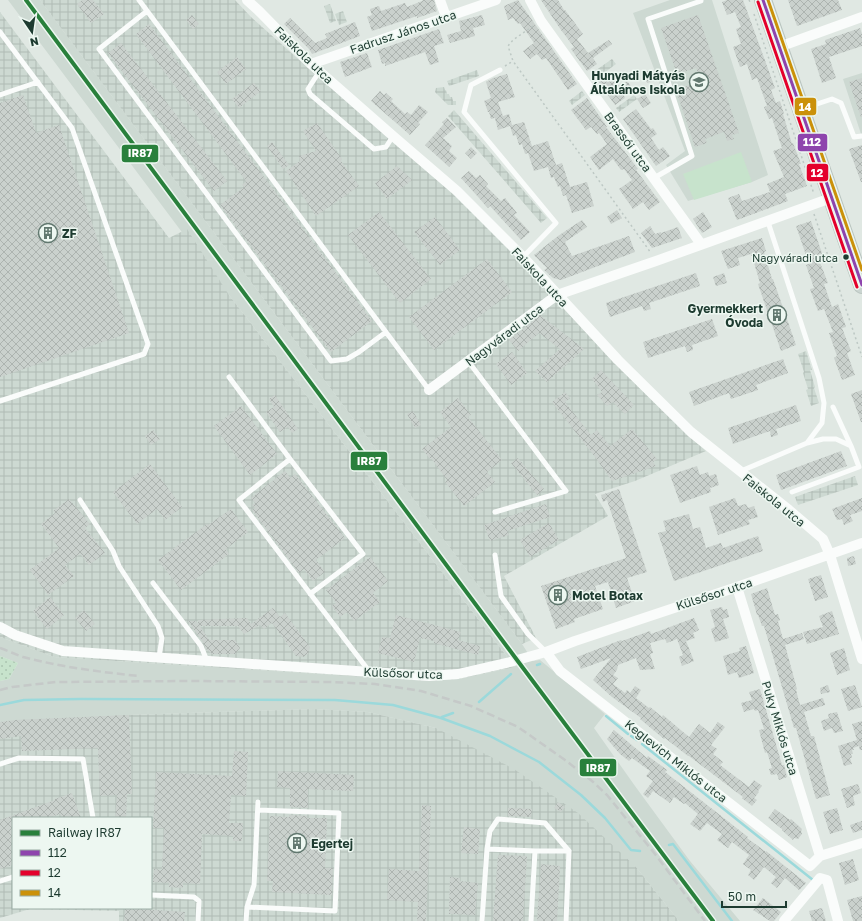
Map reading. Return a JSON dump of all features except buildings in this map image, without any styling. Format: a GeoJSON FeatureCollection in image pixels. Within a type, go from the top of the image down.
{"type":"FeatureCollection","features":[{"type":"Feature","properties":{"kind":"main road"},"geometry":{"type":"LineString","coordinates":[[757,4],[779,47],[862,285]]}},
{"type":"Feature","properties":{"kind":"street","name":"Faiskola utca"},"geometry":{"type":"LineString","coordinates":[[247,0],[319,72],[457,190],[523,257],[618,360],[691,432],[823,539],[830,554],[862,659]]}},
{"type":"Feature","properties":{"kind":"street"},"geometry":{"type":"LineString","coordinates":[[440,0],[446,17]]}},
{"type":"Feature","properties":{"kind":"street","name":"Fadrusz János utca"},"geometry":{"type":"LineString","coordinates":[[311,64],[496,0]]}},
{"type":"Feature","properties":{"kind":"street","name":"Brassói utca"},"geometry":{"type":"LineString","coordinates":[[530,0],[541,21],[701,244]]}},
{"type":"Feature","properties":{"kind":"street"},"geometry":{"type":"LineString","coordinates":[[779,47],[862,17]]}},
{"type":"Feature","properties":{"kind":"street","name":"Nagyváradi utca"},"geometry":{"type":"LineString","coordinates":[[429,390],[557,295],[768,222],[831,198]]}},
{"type":"Feature","properties":{"kind":"street","name":"Külsősor utca"},"geometry":{"type":"LineString","coordinates":[[0,627],[15,635],[63,651],[429,676],[458,674],[546,652],[862,544]]}},
{"type":"Feature","properties":{"kind":"street","name":"Puky Miklós utca"},"geometry":{"type":"LineString","coordinates":[[737,587],[820,856]]}},
{"type":"Feature","properties":{"kind":"street","name":"Keglevich Miklós utca"},"geometry":{"type":"LineString","coordinates":[[546,652],[560,671],[810,866],[820,856]]}},
{"type":"Feature","properties":{"kind":"street"},"geometry":{"type":"LineString","coordinates":[[820,856],[862,842]]}},
{"type":"Feature","properties":{"kind":"street"},"geometry":{"type":"LineString","coordinates":[[784,921],[820,878],[826,880],[838,921]]}},
{"type":"Feature","properties":{"kind":"lane"},"geometry":{"type":"LineString","coordinates":[[139,0],[429,390]]}},
{"type":"Feature","properties":{"kind":"lane"},"geometry":{"type":"LineString","coordinates":[[654,178],[692,156],[648,19],[701,0]]}},
{"type":"Feature","properties":{"kind":"lane"},"geometry":{"type":"LineString","coordinates":[[147,11],[99,49],[331,361],[347,359],[386,332]]}},
{"type":"Feature","properties":{"kind":"lane"},"geometry":{"type":"LineString","coordinates":[[0,32],[72,128],[148,344],[144,354],[0,401]]}},
{"type":"Feature","properties":{"kind":"lane"},"geometry":{"type":"LineString","coordinates":[[500,70],[471,86],[464,112],[556,223],[523,257]]}},
{"type":"Feature","properties":{"kind":"lane"},"geometry":{"type":"LineString","coordinates":[[319,72],[308,89],[310,94],[374,149],[386,147],[393,136]]}},
{"type":"Feature","properties":{"kind":"lane"},"geometry":{"type":"LineString","coordinates":[[0,95],[38,82]]}},
{"type":"Feature","properties":{"kind":"lane"},"geometry":{"type":"LineString","coordinates":[[800,110],[832,99],[841,103],[854,137],[862,136]]}},
{"type":"Feature","properties":{"kind":"lane"},"geometry":{"type":"LineString","coordinates":[[768,222],[819,378],[824,402],[822,423],[807,443]]}},
{"type":"Feature","properties":{"kind":"lane"},"geometry":{"type":"LineString","coordinates":[[468,361],[566,491],[495,512]]}},
{"type":"Feature","properties":{"kind":"lane"},"geometry":{"type":"LineString","coordinates":[[229,377],[290,460],[363,554],[310,594]]}},
{"type":"Feature","properties":{"kind":"lane"},"geometry":{"type":"LineString","coordinates":[[792,492],[859,467],[833,407]]}},
{"type":"Feature","properties":{"kind":"lane"},"geometry":{"type":"LineString","coordinates":[[740,472],[807,443],[823,439],[836,439],[851,446]]}},
{"type":"Feature","properties":{"kind":"lane"},"geometry":{"type":"LineString","coordinates":[[290,460],[239,500],[369,672]]}},
{"type":"Feature","properties":{"kind":"lane"},"geometry":{"type":"LineString","coordinates":[[80,500],[113,551],[119,566],[158,626],[162,638],[159,658]]}},
{"type":"Feature","properties":{"kind":"lane"},"geometry":{"type":"LineString","coordinates":[[495,555],[501,596],[528,634],[546,652]]}},
{"type":"Feature","properties":{"kind":"lane"},"geometry":{"type":"LineString","coordinates":[[153,583],[201,646],[207,661]]}},
{"type":"Feature","properties":{"kind":"lane"},"geometry":{"type":"LineString","coordinates":[[0,764],[19,758],[83,759],[93,817]]}},
{"type":"Feature","properties":{"kind":"lane"},"geometry":{"type":"LineString","coordinates":[[246,921],[247,907],[254,885],[258,802]]}},
{"type":"Feature","properties":{"kind":"lane"},"geometry":{"type":"LineString","coordinates":[[247,907],[334,911],[339,814],[258,810]]}},
{"type":"Feature","properties":{"kind":"lane"},"geometry":{"type":"LineString","coordinates":[[482,921],[487,849],[490,831],[498,819],[545,823],[568,851],[566,921]]}},
{"type":"Feature","properties":{"kind":"lane"},"geometry":{"type":"LineString","coordinates":[[487,849],[568,851]]}},
{"type":"Feature","properties":{"kind":"lane"},"geometry":{"type":"LineString","coordinates":[[531,921],[535,851]]}},
{"type":"Feature","properties":{"kind":"lane"},"geometry":{"type":"LineString","coordinates":[[0,881],[12,877]]}},
{"type":"Feature","properties":{"kind":"lane"},"geometry":{"type":"LineString","coordinates":[[152,895],[194,897],[199,902],[198,921]]}},
{"type":"Feature","properties":{"kind":"path"},"geometry":{"type":"LineString","coordinates":[[749,0],[757,4]]}},
{"type":"Feature","properties":{"kind":"path"},"geometry":{"type":"LineString","coordinates":[[754,14],[815,196],[811,205],[862,357]]}},
{"type":"Feature","properties":{"kind":"path"},"geometry":{"type":"LineString","coordinates":[[541,21],[513,40],[508,46],[513,61],[656,261]]}},
{"type":"Feature","properties":{"kind":"path"},"geometry":{"type":"LineString","coordinates":[[500,70],[513,61]]}},
{"type":"Feature","properties":{"kind":"shaded area"},"geometry":{"type":"Polygon","coordinates":[[[8,0],[40,0],[522,644],[533,661],[540,660],[605,714],[594,728],[690,861],[740,921],[679,921],[636,867],[436,728],[368,712],[313,709],[129,715],[0,722],[0,681],[9,679],[18,663],[0,656],[0,637],[54,657],[428,681],[459,679],[515,667],[229,295],[8,0]]]}},
{"type":"Feature","properties":{"kind":"shaded area"},"geometry":{"type":"Polygon","coordinates":[[[40,0],[235,0],[251,17],[306,66],[454,194],[519,259],[615,363],[706,451],[635,481],[595,494],[608,516],[504,576],[536,638],[522,644],[40,0]]]}},
{"type":"Feature","properties":{"kind":"shaded area","name":"Hunyadi Mátyás Általános Iskola"},"geometry":{"type":"Polygon","coordinates":[[[670,0],[712,0],[768,175],[752,182],[688,201],[666,165],[685,151],[633,13],[670,0]]]}},
{"type":"Feature","properties":{"kind":"shaded area"},"geometry":{"type":"Polygon","coordinates":[[[330,4],[336,21],[330,23],[324,6],[330,4]]]}},
{"type":"Feature","properties":{"kind":"shaded area"},"geometry":{"type":"Polygon","coordinates":[[[343,11],[347,22],[339,25],[335,14],[343,11]]]}},
{"type":"Feature","properties":{"kind":"shaded area"},"geometry":{"type":"Polygon","coordinates":[[[0,12],[169,238],[187,229],[229,295],[515,667],[459,679],[428,681],[54,657],[0,637],[0,12]]]}},
{"type":"Feature","properties":{"kind":"shaded area"},"geometry":{"type":"Polygon","coordinates":[[[612,59],[616,64],[596,79],[592,73],[612,59]]]}},
{"type":"Feature","properties":{"kind":"shaded area"},"geometry":{"type":"Polygon","coordinates":[[[477,70],[479,76],[449,86],[447,81],[477,70]]]}},
{"type":"Feature","properties":{"kind":"shaded area"},"geometry":{"type":"Polygon","coordinates":[[[862,73],[862,134],[861,134],[843,79],[862,73]]]}},
{"type":"Feature","properties":{"kind":"shaded area"},"geometry":{"type":"Polygon","coordinates":[[[444,87],[447,94],[452,97],[453,101],[456,101],[456,105],[448,105],[435,92],[436,88],[444,87]]]}},
{"type":"Feature","properties":{"kind":"shaded area"},"geometry":{"type":"Polygon","coordinates":[[[582,91],[585,95],[572,105],[569,101],[582,91]]]}},
{"type":"Feature","properties":{"kind":"shaded area"},"geometry":{"type":"Polygon","coordinates":[[[634,95],[637,99],[619,112],[616,108],[634,95]]]}},
{"type":"Feature","properties":{"kind":"shaded area"},"geometry":{"type":"Polygon","coordinates":[[[454,110],[547,218],[541,223],[448,116],[454,110]]]}},
{"type":"Feature","properties":{"kind":"shaded area"},"geometry":{"type":"Polygon","coordinates":[[[806,351],[812,370],[810,370],[814,388],[819,403],[811,406],[806,390],[808,389],[803,373],[804,372],[798,354],[806,351]]]}},
{"type":"Feature","properties":{"kind":"shaded area"},"geometry":{"type":"Polygon","coordinates":[[[855,476],[858,485],[798,505],[795,497],[855,476]]]}},
{"type":"Feature","properties":{"kind":"shaded area"},"geometry":{"type":"Polygon","coordinates":[[[313,709],[368,712],[436,728],[514,769],[578,813],[636,867],[679,921],[119,921],[119,911],[30,909],[0,918],[0,722],[129,715],[313,709]]]}},
{"type":"Feature","properties":{"kind":"green space"},"geometry":{"type":"Polygon","coordinates":[[[741,152],[752,182],[694,200],[683,174],[741,152]]]}},
{"type":"Feature","properties":{"kind":"green space"},"geometry":{"type":"Polygon","coordinates":[[[0,656],[18,663],[9,679],[0,681],[0,656]]]}},
{"type":"Feature","properties":{"kind":"waterway"},"geometry":{"type":"LineString","coordinates":[[479,702],[511,674]]}},
{"type":"Feature","properties":{"kind":"waterway"},"geometry":{"type":"LineString","coordinates":[[0,705],[24,700],[81,699],[335,700],[393,705],[441,718],[490,736],[539,762],[581,795],[605,818],[631,850],[640,851]]}},
{"type":"Feature","properties":{"kind":"waterway"},"geometry":{"type":"LineString","coordinates":[[442,717],[453,713]]}},
{"type":"Feature","properties":{"kind":"waterway"},"geometry":{"type":"LineString","coordinates":[[606,716],[628,734]]}},
{"type":"Feature","properties":{"kind":"waterway"},"geometry":{"type":"LineString","coordinates":[[631,736],[637,740]]}},
{"type":"Feature","properties":{"kind":"waterway"},"geometry":{"type":"LineString","coordinates":[[642,744],[813,880]]}},
{"type":"Feature","properties":{"kind":"waterway"},"geometry":{"type":"LineString","coordinates":[[669,845],[673,844],[732,921]]}},
{"type":"Feature","properties":{"kind":"railway"},"geometry":{"type":"LineString","coordinates":[[0,648],[23,657],[52,664],[139,676]]}},
{"type":"Feature","properties":{"kind":"railway"},"geometry":{"type":"LineString","coordinates":[[0,690],[12,687],[56,682],[329,682],[375,684],[421,691],[471,706],[518,727],[592,781],[607,795],[655,854],[705,921]]}},
{"type":"Feature","properties":{"kind":"rail line","name":"IR87"},"geometry":{"type":"LineString","coordinates":[[26,0],[713,921]]}},
{"type":"Feature","properties":{"kind":"transit line","name":"112"},"geometry":{"type":"LineString","coordinates":[[763,0],[862,285]]}},
{"type":"Feature","properties":{"kind":"transit line","name":"14"},"geometry":{"type":"LineString","coordinates":[[768,0],[862,270]]}},
{"type":"Feature","properties":{"kind":"transit line","name":"12"},"geometry":{"type":"LineString","coordinates":[[758,2],[857,287]]}},
{"type":"Feature","properties":{"kind":"place","name":"Hunyadi Mátyás Általános Iskola"},"geometry":{"type":"Point","coordinates":[699,82]}},
{"type":"Feature","properties":{"kind":"place","name":"ZF"},"geometry":{"type":"Point","coordinates":[48,233]}},
{"type":"Feature","properties":{"kind":"place","name":"Nagyváradi utca"},"geometry":{"type":"Point","coordinates":[846,257]}},
{"type":"Feature","properties":{"kind":"place","name":"Gyermekkert Óvoda"},"geometry":{"type":"Point","coordinates":[777,315]}},
{"type":"Feature","properties":{"kind":"place","name":"Motel Botax"},"geometry":{"type":"Point","coordinates":[558,595]}},
{"type":"Feature","properties":{"kind":"place","name":"Egertej"},"geometry":{"type":"Point","coordinates":[297,843]}}]}
